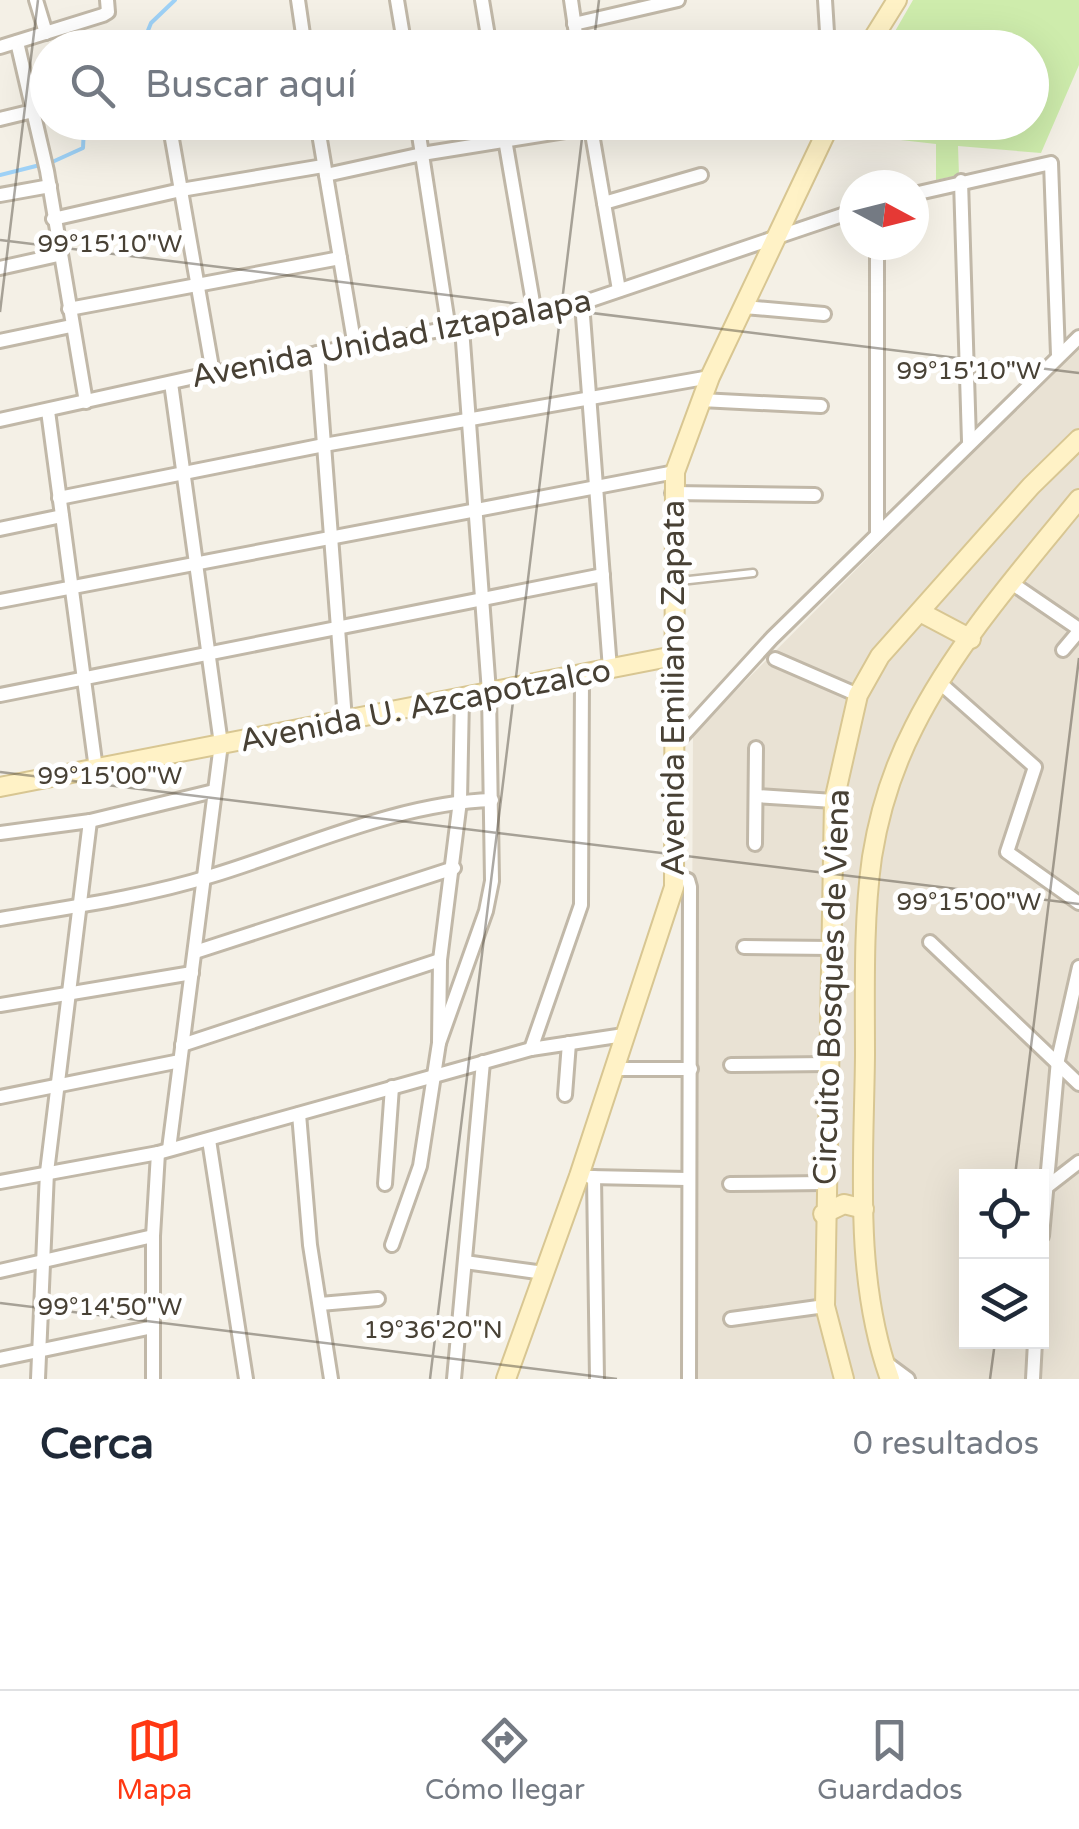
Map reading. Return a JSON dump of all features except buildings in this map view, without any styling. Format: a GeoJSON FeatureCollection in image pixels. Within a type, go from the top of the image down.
{"type":"FeatureCollection","features":[{"type":"Feature","properties":{"kind":"main road"},"geometry":{"type":"LineString","coordinates":[[878,30],[896,0]]}},
{"type":"Feature","properties":{"kind":"main road","name":"Avenida Emiliano Zapata"},"geometry":{"type":"LineString","coordinates":[[506,1379],[544,1272],[586,1176],[674,876],[675,472],[710,376],[822,140]]}},
{"type":"Feature","properties":{"kind":"main road","name":"Circuito Bosques de Viena"},"geometry":{"type":"LineString","coordinates":[[844,1379],[825,1306],[823,1214],[834,801],[858,695],[880,656],[1031,486],[1079,439]]}},
{"type":"Feature","properties":{"kind":"main road","name":"Circuito Bosques de Viena"},"geometry":{"type":"LineString","coordinates":[[890,1379],[869,1293],[864,1200],[872,860],[892,780],[913,728],[939,682],[1079,499]]}},
{"type":"Feature","properties":{"kind":"main road"},"geometry":{"type":"LineString","coordinates":[[920,612],[972,639]]}},
{"type":"Feature","properties":{"kind":"main road","name":"Avenida U. Azcapotzalco"},"geometry":{"type":"LineString","coordinates":[[0,788],[674,656]]}},
{"type":"Feature","properties":{"kind":"main road"},"geometry":{"type":"LineString","coordinates":[[824,1185],[864,1200]]}},
{"type":"Feature","properties":{"kind":"main road"},"geometry":{"type":"LineString","coordinates":[[823,1214],[864,1200]]}},
{"type":"Feature","properties":{"kind":"street"},"geometry":{"type":"LineString","coordinates":[[36,0],[45,30]]}},
{"type":"Feature","properties":{"kind":"street"},"geometry":{"type":"LineString","coordinates":[[298,0],[302,30]]}},
{"type":"Feature","properties":{"kind":"street"},"geometry":{"type":"LineString","coordinates":[[397,0],[402,30]]}},
{"type":"Feature","properties":{"kind":"street"},"geometry":{"type":"LineString","coordinates":[[482,0],[487,30]]}},
{"type":"Feature","properties":{"kind":"street"},"geometry":{"type":"LineString","coordinates":[[571,0],[575,30]]}},
{"type":"Feature","properties":{"kind":"street"},"geometry":{"type":"LineString","coordinates":[[574,24],[678,0]]}},
{"type":"Feature","properties":{"kind":"street"},"geometry":{"type":"LineString","coordinates":[[826,0],[827,30]]}},
{"type":"Feature","properties":{"kind":"street"},"geometry":{"type":"LineString","coordinates":[[53,30],[108,6]]}},
{"type":"Feature","properties":{"kind":"street"},"geometry":{"type":"LineString","coordinates":[[0,47],[30,38]]}},
{"type":"Feature","properties":{"kind":"street"},"geometry":{"type":"LineString","coordinates":[[18,42],[30,96]]}},
{"type":"Feature","properties":{"kind":"street"},"geometry":{"type":"LineString","coordinates":[[0,120],[30,111]]}},
{"type":"Feature","properties":{"kind":"street"},"geometry":{"type":"LineString","coordinates":[[42,140],[58,255],[86,402]]}},
{"type":"Feature","properties":{"kind":"street"},"geometry":{"type":"LineString","coordinates":[[172,140],[213,373]]}},
{"type":"Feature","properties":{"kind":"street"},"geometry":{"type":"LineString","coordinates":[[319,140],[355,347]]}},
{"type":"Feature","properties":{"kind":"street"},"geometry":{"type":"LineString","coordinates":[[420,140],[469,419],[490,692],[490,896],[439,1043]]}},
{"type":"Feature","properties":{"kind":"street"},"geometry":{"type":"LineString","coordinates":[[505,140],[534,314]]}},
{"type":"Feature","properties":{"kind":"street"},"geometry":{"type":"LineString","coordinates":[[54,219],[181,190],[520,140]]}},
{"type":"Feature","properties":{"kind":"street"},"geometry":{"type":"LineString","coordinates":[[593,140],[619,290]]}},
{"type":"Feature","properties":{"kind":"street"},"geometry":{"type":"LineString","coordinates":[[929,190],[1051,163],[1058,356]]}},
{"type":"Feature","properties":{"kind":"street"},"geometry":{"type":"LineString","coordinates":[[604,203],[701,175]]}},
{"type":"Feature","properties":{"kind":"street"},"geometry":{"type":"LineString","coordinates":[[0,195],[49,179]]}},
{"type":"Feature","properties":{"kind":"street"},"geometry":{"type":"LineString","coordinates":[[962,181],[969,441]]}},
{"type":"Feature","properties":{"kind":"street","name":"Avenida Unidad Iztapalapa"},"geometry":{"type":"LineString","coordinates":[[0,420],[213,373],[582,303],[839,216]]}},
{"type":"Feature","properties":{"kind":"street"},"geometry":{"type":"LineString","coordinates":[[0,268],[58,255]]}},
{"type":"Feature","properties":{"kind":"street"},"geometry":{"type":"LineString","coordinates":[[69,309],[340,258]]}},
{"type":"Feature","properties":{"kind":"street"},"geometry":{"type":"LineString","coordinates":[[877,260],[877,534]]}},
{"type":"Feature","properties":{"kind":"street"},"geometry":{"type":"LineString","coordinates":[[582,303],[610,670]]}},
{"type":"Feature","properties":{"kind":"street"},"geometry":{"type":"LineString","coordinates":[[744,307],[824,314]]}},
{"type":"Feature","properties":{"kind":"street"},"geometry":{"type":"LineString","coordinates":[[0,341],[72,326]]}},
{"type":"Feature","properties":{"kind":"street"},"geometry":{"type":"LineString","coordinates":[[676,743],[772,638],[1079,337]]}},
{"type":"Feature","properties":{"kind":"street"},"geometry":{"type":"LineString","coordinates":[[317,353],[345,720]]}},
{"type":"Feature","properties":{"kind":"street"},"geometry":{"type":"LineString","coordinates":[[59,498],[324,445],[710,376]]}},
{"type":"Feature","properties":{"kind":"street"},"geometry":{"type":"LineString","coordinates":[[153,1379],[153,1236],[221,744],[171,383]]}},
{"type":"Feature","properties":{"kind":"street"},"geometry":{"type":"LineString","coordinates":[[701,400],[821,406]]}},
{"type":"Feature","properties":{"kind":"street"},"geometry":{"type":"LineString","coordinates":[[48,411],[96,770]]}},
{"type":"Feature","properties":{"kind":"street"},"geometry":{"type":"LineString","coordinates":[[0,601],[675,472]]}},
{"type":"Feature","properties":{"kind":"street"},"geometry":{"type":"LineString","coordinates":[[672,492],[815,495]]}},
{"type":"Feature","properties":{"kind":"street"},"geometry":{"type":"LineString","coordinates":[[0,528],[62,516]]}},
{"type":"Feature","properties":{"kind":"street"},"geometry":{"type":"LineString","coordinates":[[0,695],[207,650],[482,601],[603,575]]}},
{"type":"Feature","properties":{"kind":"street"},"geometry":{"type":"LineString","coordinates":[[1014,584],[1079,630],[1063,650]]}},
{"type":"Feature","properties":{"kind":"street"},"geometry":{"type":"LineString","coordinates":[[776,659],[858,695]]}},
{"type":"Feature","properties":{"kind":"street"},"geometry":{"type":"LineString","coordinates":[[531,1049],[581,905],[582,675]]}},
{"type":"Feature","properties":{"kind":"street"},"geometry":{"type":"LineString","coordinates":[[939,682],[1031,760],[1035,774],[1007,852],[1079,902]]}},
{"type":"Feature","properties":{"kind":"street"},"geometry":{"type":"LineString","coordinates":[[392,1245],[420,1166],[439,1043],[440,960],[460,801],[462,697]]}},
{"type":"Feature","properties":{"kind":"street"},"geometry":{"type":"LineString","coordinates":[[755,844],[756,748]]}},
{"type":"Feature","properties":{"kind":"street"},"geometry":{"type":"LineString","coordinates":[[0,833],[90,821],[214,791]]}},
{"type":"Feature","properties":{"kind":"street"},"geometry":{"type":"LineString","coordinates":[[756,796],[834,801]]}},
{"type":"Feature","properties":{"kind":"street"},"geometry":{"type":"LineString","coordinates":[[0,919],[205,878],[460,801],[492,800]]}},
{"type":"Feature","properties":{"kind":"street"},"geometry":{"type":"LineString","coordinates":[[38,1379],[40,1262],[47,1172],[90,821]]}},
{"type":"Feature","properties":{"kind":"street"},"geometry":{"type":"LineString","coordinates":[[195,952],[454,868]]}},
{"type":"Feature","properties":{"kind":"street"},"geometry":{"type":"LineString","coordinates":[[674,876],[688,880],[690,887],[689,1379]]}},
{"type":"Feature","properties":{"kind":"street"},"geometry":{"type":"LineString","coordinates":[[930,942],[1079,1084]]}},
{"type":"Feature","properties":{"kind":"street"},"geometry":{"type":"LineString","coordinates":[[744,946],[831,948]]}},
{"type":"Feature","properties":{"kind":"street"},"geometry":{"type":"LineString","coordinates":[[182,1045],[440,960]]}},
{"type":"Feature","properties":{"kind":"street"},"geometry":{"type":"LineString","coordinates":[[1046,1169],[1058,1060],[1079,967]]}},
{"type":"Feature","properties":{"kind":"street"},"geometry":{"type":"LineString","coordinates":[[0,1006],[192,973]]}},
{"type":"Feature","properties":{"kind":"street"},"geometry":{"type":"LineString","coordinates":[[0,1182],[208,1140],[531,1049],[624,1036]]}},
{"type":"Feature","properties":{"kind":"street"},"geometry":{"type":"LineString","coordinates":[[565,1095],[569,1043]]}},
{"type":"Feature","properties":{"kind":"street"},"geometry":{"type":"LineString","coordinates":[[0,1096],[180,1062]]}},
{"type":"Feature","properties":{"kind":"street"},"geometry":{"type":"LineString","coordinates":[[454,1379],[483,1062]]}},
{"type":"Feature","properties":{"kind":"street"},"geometry":{"type":"LineString","coordinates":[[732,1065],[827,1064]]}},
{"type":"Feature","properties":{"kind":"street"},"geometry":{"type":"LineString","coordinates":[[615,1068],[691,1069]]}},
{"type":"Feature","properties":{"kind":"street"},"geometry":{"type":"LineString","coordinates":[[385,1184],[392,1087]]}},
{"type":"Feature","properties":{"kind":"street"},"geometry":{"type":"LineString","coordinates":[[300,1114],[331,1379]]}},
{"type":"Feature","properties":{"kind":"street"},"geometry":{"type":"LineString","coordinates":[[208,1140],[246,1379]]}},
{"type":"Feature","properties":{"kind":"street"},"geometry":{"type":"LineString","coordinates":[[1049,1185],[1079,1162]]}},
{"type":"Feature","properties":{"kind":"street"},"geometry":{"type":"LineString","coordinates":[[597,1379],[586,1176],[687,1179]]}},
{"type":"Feature","properties":{"kind":"street"},"geometry":{"type":"LineString","coordinates":[[730,1184],[824,1185]]}},
{"type":"Feature","properties":{"kind":"street"},"geometry":{"type":"LineString","coordinates":[[0,1271],[153,1236]]}},
{"type":"Feature","properties":{"kind":"street"},"geometry":{"type":"LineString","coordinates":[[464,1262],[544,1272]]}},
{"type":"Feature","properties":{"kind":"street"},"geometry":{"type":"LineString","coordinates":[[320,1304],[378,1299]]}},
{"type":"Feature","properties":{"kind":"street"},"geometry":{"type":"LineString","coordinates":[[731,1319],[825,1306]]}},
{"type":"Feature","properties":{"kind":"street"},"geometry":{"type":"LineString","coordinates":[[0,1360],[153,1328]]}},
{"type":"Feature","properties":{"kind":"street"},"geometry":{"type":"LineString","coordinates":[[1033,1379],[1035,1349]]}},
{"type":"Feature","properties":{"kind":"street"},"geometry":{"type":"LineString","coordinates":[[883,1360],[908,1379]]}},
{"type":"Feature","properties":{"kind":"lane"},"geometry":{"type":"LineString","coordinates":[[673,582],[753,573]]}},
{"type":"Feature","properties":{"kind":"shaded area"},"geometry":{"type":"Polygon","coordinates":[[[1079,345],[1079,1379],[690,1379],[693,734],[1079,345]]]}},
{"type":"Feature","properties":{"kind":"green space"},"geometry":{"type":"Polygon","coordinates":[[[913,0],[1079,0],[1079,65],[1049,134],[1049,30],[896,30],[913,0]]]}},
{"type":"Feature","properties":{"kind":"green space"},"geometry":{"type":"Polygon","coordinates":[[[901,140],[1047,140],[1041,153],[958,146],[959,175],[936,180],[936,144],[901,140]]]}},
{"type":"Feature","properties":{"kind":"waterway"},"geometry":{"type":"LineString","coordinates":[[148,30],[175,0]]}},
{"type":"Feature","properties":{"kind":"waterway"},"geometry":{"type":"LineString","coordinates":[[50,163],[83,148],[83,140]]}},
{"type":"Feature","properties":{"kind":"waterway"},"geometry":{"type":"LineString","coordinates":[[0,175],[40,165]]}}]}
